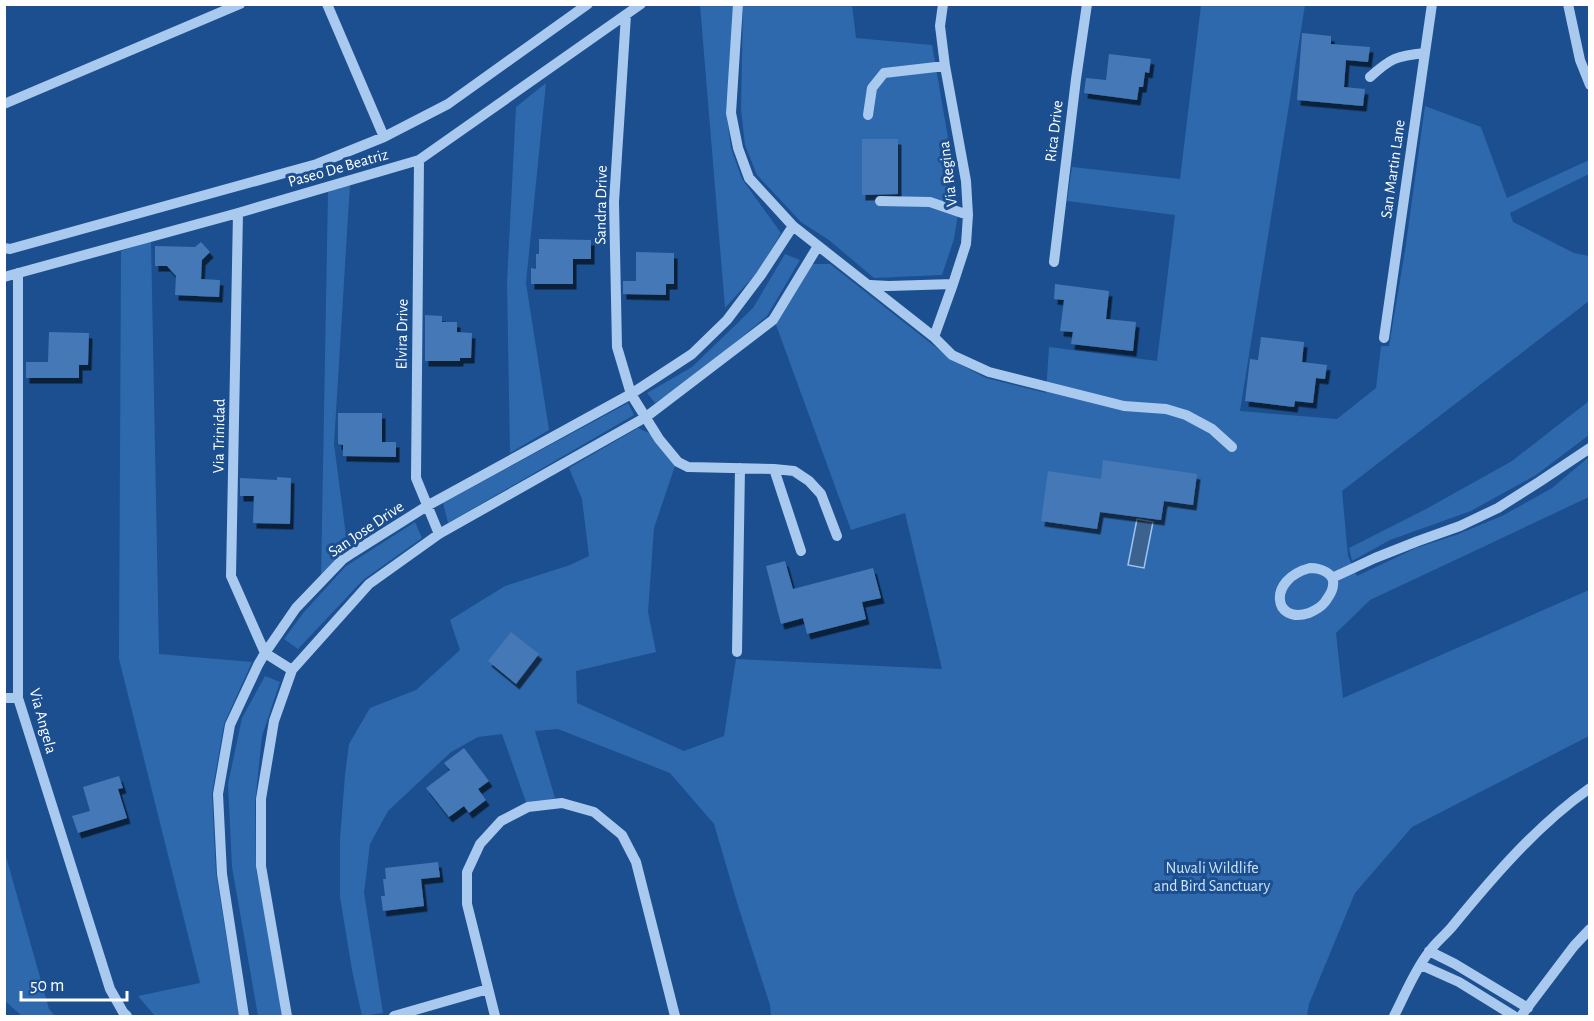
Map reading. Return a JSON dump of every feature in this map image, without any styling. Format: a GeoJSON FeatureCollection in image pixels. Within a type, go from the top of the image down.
{"type":"FeatureCollection","features":[{"type":"Feature","properties":{"kind":"street"},"geometry":{"type":"LineString","coordinates":[[4,104],[240,4]]}},
{"type":"Feature","properties":{"kind":"street"},"geometry":{"type":"LineString","coordinates":[[327,4],[384,137]]}},
{"type":"Feature","properties":{"kind":"street"},"geometry":{"type":"LineString","coordinates":[[4,248],[10,249],[317,164],[384,137],[448,104],[588,4]]}},
{"type":"Feature","properties":{"kind":"street","name":"Paseo De Beatriz"},"geometry":{"type":"LineString","coordinates":[[4,277],[238,213],[419,160],[641,4]]}},
{"type":"Feature","properties":{"kind":"street"},"geometry":{"type":"LineString","coordinates":[[738,4],[731,113],[738,148],[749,178],[793,226],[870,285],[934,337],[952,355],[989,372],[1124,406],[1166,409],[1212,429],[1232,447]]}},
{"type":"Feature","properties":{"kind":"street","name":"Via Regina"},"geometry":{"type":"LineString","coordinates":[[934,337],[966,244],[968,215],[966,181],[940,26],[943,4]]}},
{"type":"Feature","properties":{"kind":"street","name":"Rica Drive"},"geometry":{"type":"LineString","coordinates":[[1053,262],[1087,4]]}},
{"type":"Feature","properties":{"kind":"street","name":"San Martin Lane"},"geometry":{"type":"LineString","coordinates":[[1384,338],[1432,4]]}},
{"type":"Feature","properties":{"kind":"street"},"geometry":{"type":"LineString","coordinates":[[1568,4],[1580,60],[1590,85]]}},
{"type":"Feature","properties":{"kind":"street","name":"Sandra Drive"},"geometry":{"type":"LineString","coordinates":[[626,15],[614,202],[617,347],[631,394],[659,439],[678,462],[688,466],[794,471],[809,481],[821,494],[837,536]]}},
{"type":"Feature","properties":{"kind":"street"},"geometry":{"type":"LineString","coordinates":[[1370,77],[1391,60],[1404,55],[1425,53]]}},
{"type":"Feature","properties":{"kind":"street"},"geometry":{"type":"LineString","coordinates":[[868,114],[872,88],[884,73],[945,66]]}},
{"type":"Feature","properties":{"kind":"street","name":"Elvira Drive"},"geometry":{"type":"LineString","coordinates":[[419,160],[416,478],[439,534]]}},
{"type":"Feature","properties":{"kind":"street"},"geometry":{"type":"LineString","coordinates":[[880,201],[930,202],[968,215]]}},
{"type":"Feature","properties":{"kind":"street","name":"Via Trinidad"},"geometry":{"type":"LineString","coordinates":[[238,213],[231,576],[265,653]]}},
{"type":"Feature","properties":{"kind":"street","name":"San Jose Drive"},"geometry":{"type":"LineString","coordinates":[[244,1017],[222,874],[218,794],[230,725],[265,653],[296,609],[343,559],[427,506],[631,394],[693,354],[727,320],[761,275],[793,226]]}},
{"type":"Feature","properties":{"kind":"street"},"geometry":{"type":"LineString","coordinates":[[287,1017],[261,866],[261,799],[274,721],[292,670],[369,584],[439,534],[646,417],[773,320],[818,246]]}},
{"type":"Feature","properties":{"kind":"street","name":"Via Angela"},"geometry":{"type":"LineString","coordinates":[[18,273],[18,698],[110,989],[127,1017]]}},
{"type":"Feature","properties":{"kind":"street"},"geometry":{"type":"LineString","coordinates":[[870,285],[953,284]]}},
{"type":"Feature","properties":{"kind":"street"},"geometry":{"type":"LineString","coordinates":[[1332,578],[1418,540],[1460,526],[1498,508],[1590,448]]}},
{"type":"Feature","properties":{"kind":"street"},"geometry":{"type":"LineString","coordinates":[[737,652],[740,468]]}},
{"type":"Feature","properties":{"kind":"street"},"geometry":{"type":"LineString","coordinates":[[774,469],[801,551]]}},
{"type":"Feature","properties":{"kind":"street"},"geometry":{"type":"LineString","coordinates":[[1310,568],[1318,568],[1326,571],[1332,578],[1334,583],[1332,591],[1322,606],[1314,611],[1299,615],[1283,608],[1280,601],[1282,586],[1294,574],[1310,568]]}},
{"type":"Feature","properties":{"kind":"street"},"geometry":{"type":"LineString","coordinates":[[265,653],[292,670]]}},
{"type":"Feature","properties":{"kind":"street"},"geometry":{"type":"LineString","coordinates":[[4,699],[18,698]]}},
{"type":"Feature","properties":{"kind":"street"},"geometry":{"type":"LineString","coordinates":[[1394,1017],[1429,951],[1498,872],[1553,818],[1590,788]]}},
{"type":"Feature","properties":{"kind":"street"},"geometry":{"type":"LineString","coordinates":[[495,1017],[467,904],[467,872],[480,844],[501,821],[528,807],[562,803],[594,812],[622,835],[636,862],[675,1017]]}},
{"type":"Feature","properties":{"kind":"street"},"geometry":{"type":"LineString","coordinates":[[1429,951],[1455,964],[1525,1012],[1574,946],[1590,929]]}},
{"type":"Feature","properties":{"kind":"street"},"geometry":{"type":"LineString","coordinates":[[1421,965],[1459,982],[1514,1017]]}},
{"type":"Feature","properties":{"kind":"street"},"geometry":{"type":"LineString","coordinates":[[394,1017],[488,989]]}},
{"type":"Feature","properties":{"kind":"green space"},"geometry":{"type":"Polygon","coordinates":[[[700,5],[738,5],[726,109],[731,148],[742,179],[781,233],[760,269],[725,308],[700,5]]]}},
{"type":"Feature","properties":{"kind":"green space"},"geometry":{"type":"Polygon","coordinates":[[[743,5],[852,5],[856,38],[932,45],[957,190],[958,214],[954,239],[942,275],[874,278],[829,240],[801,222],[757,175],[745,145],[741,109],[743,5]]]}},
{"type":"Feature","properties":{"kind":"green space","name":"Nuvali Wildlife and Bird Sanctuary"},"geometry":{"type":"Polygon","coordinates":[[[1201,5],[1305,5],[1240,411],[1337,419],[1376,388],[1381,346],[1389,346],[1425,106],[1481,127],[1507,198],[1589,160],[1589,174],[1510,213],[1513,222],[1574,253],[1589,256],[1589,301],[1342,491],[1348,556],[1357,576],[1416,548],[1456,535],[1504,515],[1552,488],[1589,457],[1589,497],[1370,600],[1336,633],[1343,698],[1589,590],[1589,736],[1412,827],[1355,893],[1309,1004],[1307,1016],[771,1016],[770,1005],[714,824],[670,773],[558,729],[535,731],[555,798],[527,805],[502,734],[478,737],[451,752],[388,811],[370,844],[364,893],[383,1013],[362,1016],[340,897],[340,839],[349,744],[370,708],[416,690],[460,650],[450,620],[505,586],[570,565],[589,556],[582,499],[569,468],[638,428],[653,435],[677,460],[654,528],[648,612],[656,652],[576,671],[577,703],[684,751],[724,736],[736,659],[942,669],[905,513],[851,530],[775,322],[811,264],[830,264],[952,360],[986,378],[1046,393],[1049,347],[1157,361],[1175,215],[1067,201],[1072,167],[1180,179],[1201,5]]]}},
{"type":"Feature","properties":{"kind":"green space"},"geometry":{"type":"Polygon","coordinates":[[[546,83],[526,283],[549,430],[510,453],[507,282],[516,107],[546,83]]]}},
{"type":"Feature","properties":{"kind":"green space"},"geometry":{"type":"Polygon","coordinates":[[[350,184],[334,444],[348,551],[321,578],[328,192],[350,184]]]}},
{"type":"Feature","properties":{"kind":"green space"},"geometry":{"type":"Polygon","coordinates":[[[151,241],[159,654],[252,662],[224,724],[212,794],[216,873],[239,1016],[155,1016],[138,996],[200,983],[119,659],[121,251],[151,241]]]}},
{"type":"Feature","properties":{"kind":"green space"},"geometry":{"type":"Polygon","coordinates":[[[785,254],[800,260],[767,316],[696,375],[655,403],[647,393],[692,367],[753,308],[785,254]]]}},
{"type":"Feature","properties":{"kind":"green space"},"geometry":{"type":"Polygon","coordinates":[[[1589,401],[1589,435],[1536,475],[1471,511],[1390,540],[1352,561],[1349,548],[1426,509],[1512,461],[1589,401]]]}},
{"type":"Feature","properties":{"kind":"green space"},"geometry":{"type":"Polygon","coordinates":[[[628,403],[634,415],[448,523],[443,503],[628,403]]]}},
{"type":"Feature","properties":{"kind":"green space"},"geometry":{"type":"Polygon","coordinates":[[[415,522],[422,538],[363,580],[298,649],[284,639],[304,612],[346,566],[415,522]]]}},
{"type":"Feature","properties":{"kind":"green space"},"geometry":{"type":"Polygon","coordinates":[[[265,676],[280,682],[262,736],[255,803],[256,870],[285,1016],[258,1016],[232,867],[228,784],[242,718],[265,676]]]}},
{"type":"Feature","properties":{"kind":"green space"},"geometry":{"type":"Polygon","coordinates":[[[5,853],[49,1009],[55,1016],[22,1016],[5,1001],[5,853]]]}},
{"type":"Feature","properties":{"kind":"shaded area"},"geometry":{"type":"Polygon","coordinates":[[[1137,519],[1153,522],[1144,568],[1128,565],[1137,519]]]}},
{"type":"Feature","properties":{"kind":"building"},"geometry":{"type":"Polygon","coordinates":[[[1302,33],[1331,36],[1331,44],[1370,47],[1368,62],[1346,60],[1344,87],[1365,89],[1363,106],[1297,100],[1302,33]]]}},
{"type":"Feature","properties":{"kind":"building"},"geometry":{"type":"Polygon","coordinates":[[[1109,54],[1151,59],[1149,73],[1145,72],[1143,87],[1139,87],[1137,100],[1084,93],[1086,78],[1106,80],[1109,54]]]}},
{"type":"Feature","properties":{"kind":"building"},"geometry":{"type":"Polygon","coordinates":[[[862,139],[898,139],[898,194],[862,195],[862,139]]]}},
{"type":"Feature","properties":{"kind":"building"},"geometry":{"type":"Polygon","coordinates":[[[539,239],[591,240],[591,259],[573,259],[573,284],[531,284],[531,268],[536,269],[539,239]]]}},
{"type":"Feature","properties":{"kind":"building"},"geometry":{"type":"Polygon","coordinates":[[[201,242],[210,252],[202,260],[201,279],[220,280],[219,297],[175,295],[176,276],[167,266],[155,266],[155,246],[195,247],[201,242]]]}},
{"type":"Feature","properties":{"kind":"building"},"geometry":{"type":"Polygon","coordinates":[[[636,252],[674,253],[674,284],[666,284],[666,295],[623,294],[623,281],[636,281],[636,252]]]}},
{"type":"Feature","properties":{"kind":"building"},"geometry":{"type":"Polygon","coordinates":[[[1055,284],[1109,291],[1106,319],[1136,322],[1133,351],[1071,344],[1073,332],[1060,331],[1064,300],[1054,299],[1055,284]]]}},
{"type":"Feature","properties":{"kind":"building"},"geometry":{"type":"Polygon","coordinates":[[[425,315],[442,316],[442,322],[457,322],[457,332],[472,333],[471,358],[460,358],[460,361],[425,361],[425,315]]]}},
{"type":"Feature","properties":{"kind":"building"},"geometry":{"type":"Polygon","coordinates":[[[49,332],[89,333],[88,365],[79,365],[79,378],[26,378],[26,362],[48,362],[49,332]]]}},
{"type":"Feature","properties":{"kind":"building"},"geometry":{"type":"Polygon","coordinates":[[[1261,337],[1304,342],[1302,362],[1327,365],[1325,379],[1316,378],[1313,403],[1295,401],[1294,407],[1245,401],[1250,359],[1258,360],[1261,337]]]}},
{"type":"Feature","properties":{"kind":"building"},"geometry":{"type":"Polygon","coordinates":[[[338,413],[382,413],[382,442],[396,442],[396,457],[343,456],[343,445],[338,444],[338,413]]]}},
{"type":"Feature","properties":{"kind":"building"},"geometry":{"type":"Polygon","coordinates":[[[1103,460],[1197,474],[1193,505],[1164,501],[1161,520],[1100,512],[1097,529],[1041,521],[1048,471],[1101,479],[1103,460]]]}},
{"type":"Feature","properties":{"kind":"building"},"geometry":{"type":"Polygon","coordinates":[[[277,477],[291,478],[290,524],[253,523],[254,496],[240,496],[240,478],[277,480],[277,477]]]}},
{"type":"Feature","properties":{"kind":"building"},"geometry":{"type":"Polygon","coordinates":[[[785,561],[793,589],[873,568],[881,598],[862,602],[866,619],[807,634],[803,618],[781,624],[766,566],[785,561]]]}},
{"type":"Feature","properties":{"kind":"building"},"geometry":{"type":"Polygon","coordinates":[[[511,632],[539,654],[516,684],[488,661],[511,632]]]}},
{"type":"Feature","properties":{"kind":"building"},"geometry":{"type":"Polygon","coordinates":[[[464,748],[489,781],[478,789],[486,800],[469,813],[464,806],[449,817],[426,788],[450,770],[444,763],[464,748]]]}},
{"type":"Feature","properties":{"kind":"building"},"geometry":{"type":"Polygon","coordinates":[[[119,776],[123,788],[118,789],[127,818],[78,833],[72,816],[90,811],[83,787],[119,776]]]}},
{"type":"Feature","properties":{"kind":"building"},"geometry":{"type":"Polygon","coordinates":[[[438,862],[440,877],[421,879],[424,906],[383,911],[381,896],[385,896],[383,879],[386,879],[385,868],[438,862]]]}}]}
